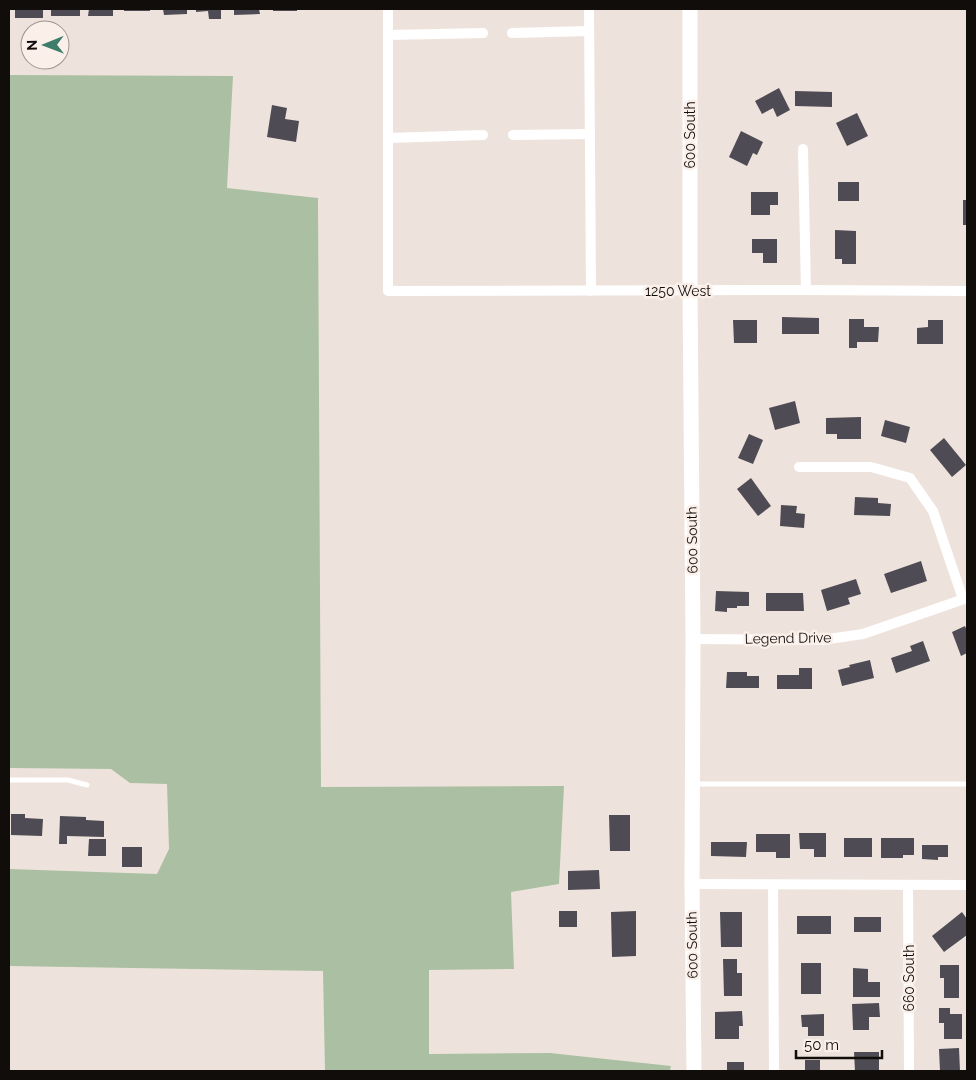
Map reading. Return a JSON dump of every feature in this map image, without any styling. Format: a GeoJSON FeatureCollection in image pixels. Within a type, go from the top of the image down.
{"type":"FeatureCollection","features":[{"type":"Feature","properties":{"kind":"main road","name":"600 South"},"geometry":{"type":"LineString","coordinates":[[690,9],[694,1071]]}},
{"type":"Feature","properties":{"kind":"street"},"geometry":{"type":"LineString","coordinates":[[388,9],[388,138],[483,135]]}},
{"type":"Feature","properties":{"kind":"street"},"geometry":{"type":"LineString","coordinates":[[589,9],[591,291]]}},
{"type":"Feature","properties":{"kind":"street"},"geometry":{"type":"LineString","coordinates":[[512,34],[589,31]]}},
{"type":"Feature","properties":{"kind":"street"},"geometry":{"type":"LineString","coordinates":[[388,35],[483,33]]}},
{"type":"Feature","properties":{"kind":"street"},"geometry":{"type":"LineString","coordinates":[[513,135],[590,134]]}},
{"type":"Feature","properties":{"kind":"street","name":"1250 West"},"geometry":{"type":"LineString","coordinates":[[388,138],[388,291],[967,291]]}},
{"type":"Feature","properties":{"kind":"street"},"geometry":{"type":"LineString","coordinates":[[803,150],[806,290]]}},
{"type":"Feature","properties":{"kind":"street"},"geometry":{"type":"LineString","coordinates":[[799,467],[871,467],[910,478],[933,512],[965,599]]}},
{"type":"Feature","properties":{"kind":"street","name":"Legend Drive"},"geometry":{"type":"LineString","coordinates":[[693,639],[822,640],[863,634],[965,599]]}},
{"type":"Feature","properties":{"kind":"street"},"geometry":{"type":"LineString","coordinates":[[692,884],[967,885]]}},
{"type":"Feature","properties":{"kind":"street"},"geometry":{"type":"LineString","coordinates":[[773,885],[774,1071]]}},
{"type":"Feature","properties":{"kind":"street","name":"660 South"},"geometry":{"type":"LineString","coordinates":[[908,885],[909,1071]]}},
{"type":"Feature","properties":{"kind":"lane"},"geometry":{"type":"LineString","coordinates":[[9,780],[68,780],[87,785]]}},
{"type":"Feature","properties":{"kind":"lane"},"geometry":{"type":"LineString","coordinates":[[692,784],[967,784]]}},
{"type":"Feature","properties":{"kind":"green space"},"geometry":{"type":"Polygon","coordinates":[[[9,75],[233,76],[227,188],[318,198],[321,787],[564,786],[559,884],[511,892],[514,969],[429,970],[429,1054],[550,1053],[671,1066],[670,1071],[325,1071],[323,971],[9,966],[9,869],[157,874],[169,849],[167,784],[130,783],[111,769],[9,768],[9,75]]]}},
{"type":"Feature","properties":{"kind":"building"},"geometry":{"type":"Polygon","coordinates":[[[15,9],[43,9],[43,18],[15,18],[15,9]]]}},
{"type":"Feature","properties":{"kind":"building"},"geometry":{"type":"Polygon","coordinates":[[[51,9],[80,9],[80,16],[51,16],[51,9]]]}},
{"type":"Feature","properties":{"kind":"building"},"geometry":{"type":"Polygon","coordinates":[[[89,9],[113,9],[113,16],[88,16],[89,9]]]}},
{"type":"Feature","properties":{"kind":"building"},"geometry":{"type":"Polygon","coordinates":[[[124,9],[150,9],[150,11],[124,11],[124,9]]]}},
{"type":"Feature","properties":{"kind":"building"},"geometry":{"type":"Polygon","coordinates":[[[163,9],[187,9],[187,14],[164,15],[163,9]]]}},
{"type":"Feature","properties":{"kind":"building"},"geometry":{"type":"Polygon","coordinates":[[[196,9],[221,9],[221,19],[209,19],[208,11],[196,12],[196,9]]]}},
{"type":"Feature","properties":{"kind":"building"},"geometry":{"type":"Polygon","coordinates":[[[234,9],[259,9],[260,14],[234,15],[234,9]]]}},
{"type":"Feature","properties":{"kind":"building"},"geometry":{"type":"Polygon","coordinates":[[[273,9],[297,9],[297,11],[273,11],[273,9]]]}},
{"type":"Feature","properties":{"kind":"building"},"geometry":{"type":"Polygon","coordinates":[[[779,88],[790,110],[777,117],[773,108],[762,114],[755,101],[779,88]]]}},
{"type":"Feature","properties":{"kind":"building"},"geometry":{"type":"Polygon","coordinates":[[[795,91],[832,92],[832,107],[795,106],[795,91]]]}},
{"type":"Feature","properties":{"kind":"building"},"geometry":{"type":"Polygon","coordinates":[[[272,105],[287,108],[285,119],[299,121],[296,142],[267,137],[272,105]]]}},
{"type":"Feature","properties":{"kind":"building"},"geometry":{"type":"Polygon","coordinates":[[[857,113],[868,136],[847,146],[836,123],[857,113]]]}},
{"type":"Feature","properties":{"kind":"building"},"geometry":{"type":"Polygon","coordinates":[[[741,131],[763,142],[757,155],[753,153],[747,166],[729,157],[741,131]]]}},
{"type":"Feature","properties":{"kind":"building"},"geometry":{"type":"Polygon","coordinates":[[[838,182],[859,182],[859,201],[838,201],[838,182]]]}},
{"type":"Feature","properties":{"kind":"building"},"geometry":{"type":"Polygon","coordinates":[[[751,192],[778,192],[778,205],[770,205],[770,215],[751,215],[751,192]]]}},
{"type":"Feature","properties":{"kind":"building"},"geometry":{"type":"Polygon","coordinates":[[[963,200],[967,200],[967,225],[963,225],[963,200]]]}},
{"type":"Feature","properties":{"kind":"building"},"geometry":{"type":"Polygon","coordinates":[[[835,230],[856,231],[856,264],[842,264],[842,259],[835,259],[835,230]]]}},
{"type":"Feature","properties":{"kind":"building"},"geometry":{"type":"Polygon","coordinates":[[[752,239],[777,239],[777,263],[763,263],[763,253],[752,253],[752,239]]]}},
{"type":"Feature","properties":{"kind":"building"},"geometry":{"type":"Polygon","coordinates":[[[782,317],[819,318],[819,334],[782,334],[782,317]]]}},
{"type":"Feature","properties":{"kind":"building"},"geometry":{"type":"Polygon","coordinates":[[[849,319],[864,319],[864,327],[879,327],[878,342],[857,342],[857,348],[849,348],[849,319]]]}},
{"type":"Feature","properties":{"kind":"building"},"geometry":{"type":"Polygon","coordinates":[[[733,320],[757,320],[757,343],[734,343],[733,320]]]}},
{"type":"Feature","properties":{"kind":"building"},"geometry":{"type":"Polygon","coordinates":[[[928,320],[943,320],[943,344],[917,344],[917,328],[928,327],[928,320]]]}},
{"type":"Feature","properties":{"kind":"building"},"geometry":{"type":"Polygon","coordinates":[[[795,401],[800,423],[775,430],[769,408],[795,401]]]}},
{"type":"Feature","properties":{"kind":"building"},"geometry":{"type":"Polygon","coordinates":[[[861,417],[861,439],[837,439],[837,434],[826,434],[826,418],[861,417]]]}},
{"type":"Feature","properties":{"kind":"building"},"geometry":{"type":"Polygon","coordinates":[[[885,420],[910,427],[906,443],[881,436],[885,420]]]}},
{"type":"Feature","properties":{"kind":"building"},"geometry":{"type":"Polygon","coordinates":[[[749,434],[763,440],[753,464],[738,458],[749,434]]]}},
{"type":"Feature","properties":{"kind":"building"},"geometry":{"type":"Polygon","coordinates":[[[944,438],[966,465],[952,477],[930,450],[944,438]]]}},
{"type":"Feature","properties":{"kind":"building"},"geometry":{"type":"Polygon","coordinates":[[[751,478],[771,506],[758,516],[737,489],[751,478]]]}},
{"type":"Feature","properties":{"kind":"building"},"geometry":{"type":"Polygon","coordinates":[[[855,497],[878,498],[878,503],[891,504],[890,516],[854,515],[855,497]]]}},
{"type":"Feature","properties":{"kind":"building"},"geometry":{"type":"Polygon","coordinates":[[[781,505],[797,506],[796,513],[805,514],[804,528],[780,526],[781,505]]]}},
{"type":"Feature","properties":{"kind":"building"},"geometry":{"type":"Polygon","coordinates":[[[921,561],[927,581],[891,593],[884,574],[921,561]]]}},
{"type":"Feature","properties":{"kind":"building"},"geometry":{"type":"Polygon","coordinates":[[[856,579],[861,594],[848,598],[850,604],[827,611],[821,590],[856,579]]]}},
{"type":"Feature","properties":{"kind":"building"},"geometry":{"type":"Polygon","coordinates":[[[716,591],[749,592],[749,606],[727,608],[727,612],[715,611],[716,591]]]}},
{"type":"Feature","properties":{"kind":"building"},"geometry":{"type":"Polygon","coordinates":[[[766,593],[803,593],[804,611],[766,611],[766,593]]]}},
{"type":"Feature","properties":{"kind":"building"},"geometry":{"type":"Polygon","coordinates":[[[965,626],[967,631],[967,653],[961,656],[952,632],[965,626]]]}},
{"type":"Feature","properties":{"kind":"building"},"geometry":{"type":"Polygon","coordinates":[[[923,641],[930,661],[896,673],[891,658],[912,651],[910,646],[923,641]]]}},
{"type":"Feature","properties":{"kind":"building"},"geometry":{"type":"Polygon","coordinates":[[[870,660],[874,678],[842,686],[838,670],[870,660]]]}},
{"type":"Feature","properties":{"kind":"building"},"geometry":{"type":"Polygon","coordinates":[[[799,668],[812,668],[812,689],[777,689],[777,675],[799,675],[799,668]]]}},
{"type":"Feature","properties":{"kind":"building"},"geometry":{"type":"Polygon","coordinates":[[[727,672],[747,672],[747,676],[759,676],[759,688],[726,688],[727,672]]]}},
{"type":"Feature","properties":{"kind":"building"},"geometry":{"type":"Polygon","coordinates":[[[11,814],[25,814],[25,818],[43,819],[42,836],[11,835],[11,814]]]}},
{"type":"Feature","properties":{"kind":"building"},"geometry":{"type":"Polygon","coordinates":[[[609,815],[630,815],[630,851],[610,851],[609,815]]]}},
{"type":"Feature","properties":{"kind":"building"},"geometry":{"type":"Polygon","coordinates":[[[60,816],[86,817],[86,820],[104,821],[104,837],[67,836],[67,844],[59,844],[60,816]]]}},
{"type":"Feature","properties":{"kind":"building"},"geometry":{"type":"Polygon","coordinates":[[[799,833],[826,833],[826,857],[814,857],[814,849],[800,849],[799,833]]]}},
{"type":"Feature","properties":{"kind":"building"},"geometry":{"type":"Polygon","coordinates":[[[756,834],[790,834],[790,858],[776,858],[776,852],[756,852],[756,834]]]}},
{"type":"Feature","properties":{"kind":"building"},"geometry":{"type":"Polygon","coordinates":[[[844,838],[872,838],[872,857],[844,857],[844,838]]]}},
{"type":"Feature","properties":{"kind":"building"},"geometry":{"type":"Polygon","coordinates":[[[881,838],[914,838],[914,855],[903,855],[903,858],[881,858],[881,838]]]}},
{"type":"Feature","properties":{"kind":"building"},"geometry":{"type":"Polygon","coordinates":[[[89,839],[106,839],[106,856],[88,856],[89,839]]]}},
{"type":"Feature","properties":{"kind":"building"},"geometry":{"type":"Polygon","coordinates":[[[711,842],[747,842],[746,857],[711,856],[711,842]]]}},
{"type":"Feature","properties":{"kind":"building"},"geometry":{"type":"Polygon","coordinates":[[[922,845],[948,845],[948,857],[938,857],[938,860],[922,859],[922,845]]]}},
{"type":"Feature","properties":{"kind":"building"},"geometry":{"type":"Polygon","coordinates":[[[122,847],[142,847],[142,867],[122,867],[122,847]]]}},
{"type":"Feature","properties":{"kind":"building"},"geometry":{"type":"Polygon","coordinates":[[[599,870],[600,889],[568,890],[568,871],[599,870]]]}},
{"type":"Feature","properties":{"kind":"building"},"geometry":{"type":"Polygon","coordinates":[[[559,911],[577,911],[577,927],[559,927],[559,911]]]}},
{"type":"Feature","properties":{"kind":"building"},"geometry":{"type":"Polygon","coordinates":[[[636,911],[636,956],[612,957],[611,912],[636,911]]]}},
{"type":"Feature","properties":{"kind":"building"},"geometry":{"type":"Polygon","coordinates":[[[720,912],[742,912],[742,947],[721,947],[720,912]]]}},
{"type":"Feature","properties":{"kind":"building"},"geometry":{"type":"Polygon","coordinates":[[[962,912],[967,919],[967,935],[944,952],[932,936],[962,912]]]}},
{"type":"Feature","properties":{"kind":"building"},"geometry":{"type":"Polygon","coordinates":[[[797,916],[831,916],[831,934],[797,934],[797,916]]]}},
{"type":"Feature","properties":{"kind":"building"},"geometry":{"type":"Polygon","coordinates":[[[854,917],[881,917],[881,932],[854,932],[854,917]]]}},
{"type":"Feature","properties":{"kind":"building"},"geometry":{"type":"Polygon","coordinates":[[[723,959],[737,959],[737,973],[742,973],[742,996],[724,996],[723,959]]]}},
{"type":"Feature","properties":{"kind":"building"},"geometry":{"type":"Polygon","coordinates":[[[801,963],[821,963],[821,994],[801,994],[801,963]]]}},
{"type":"Feature","properties":{"kind":"building"},"geometry":{"type":"Polygon","coordinates":[[[940,965],[959,965],[959,998],[944,998],[944,978],[940,978],[940,965]]]}},
{"type":"Feature","properties":{"kind":"building"},"geometry":{"type":"Polygon","coordinates":[[[853,968],[868,969],[868,982],[880,982],[880,997],[853,997],[853,968]]]}},
{"type":"Feature","properties":{"kind":"building"},"geometry":{"type":"Polygon","coordinates":[[[879,1003],[880,1017],[869,1017],[869,1030],[853,1030],[852,1004],[879,1003]]]}},
{"type":"Feature","properties":{"kind":"building"},"geometry":{"type":"Polygon","coordinates":[[[939,1008],[950,1008],[950,1014],[962,1014],[962,1039],[944,1039],[944,1023],[939,1023],[939,1008]]]}},
{"type":"Feature","properties":{"kind":"building"},"geometry":{"type":"Polygon","coordinates":[[[742,1011],[743,1026],[739,1026],[739,1039],[715,1039],[715,1012],[742,1011]]]}},
{"type":"Feature","properties":{"kind":"building"},"geometry":{"type":"Polygon","coordinates":[[[824,1014],[824,1036],[808,1036],[808,1027],[802,1027],[801,1015],[824,1014]]]}},
{"type":"Feature","properties":{"kind":"building"},"geometry":{"type":"Polygon","coordinates":[[[959,1048],[960,1071],[940,1071],[939,1049],[959,1048]]]}},
{"type":"Feature","properties":{"kind":"building"},"geometry":{"type":"Polygon","coordinates":[[[854,1052],[879,1052],[879,1070],[855,1071],[854,1052]]]}},
{"type":"Feature","properties":{"kind":"building"},"geometry":{"type":"Polygon","coordinates":[[[805,1060],[820,1060],[820,1071],[805,1071],[805,1060]]]}},
{"type":"Feature","properties":{"kind":"building"},"geometry":{"type":"Polygon","coordinates":[[[727,1062],[744,1062],[744,1071],[727,1071],[727,1062]]]}}]}
